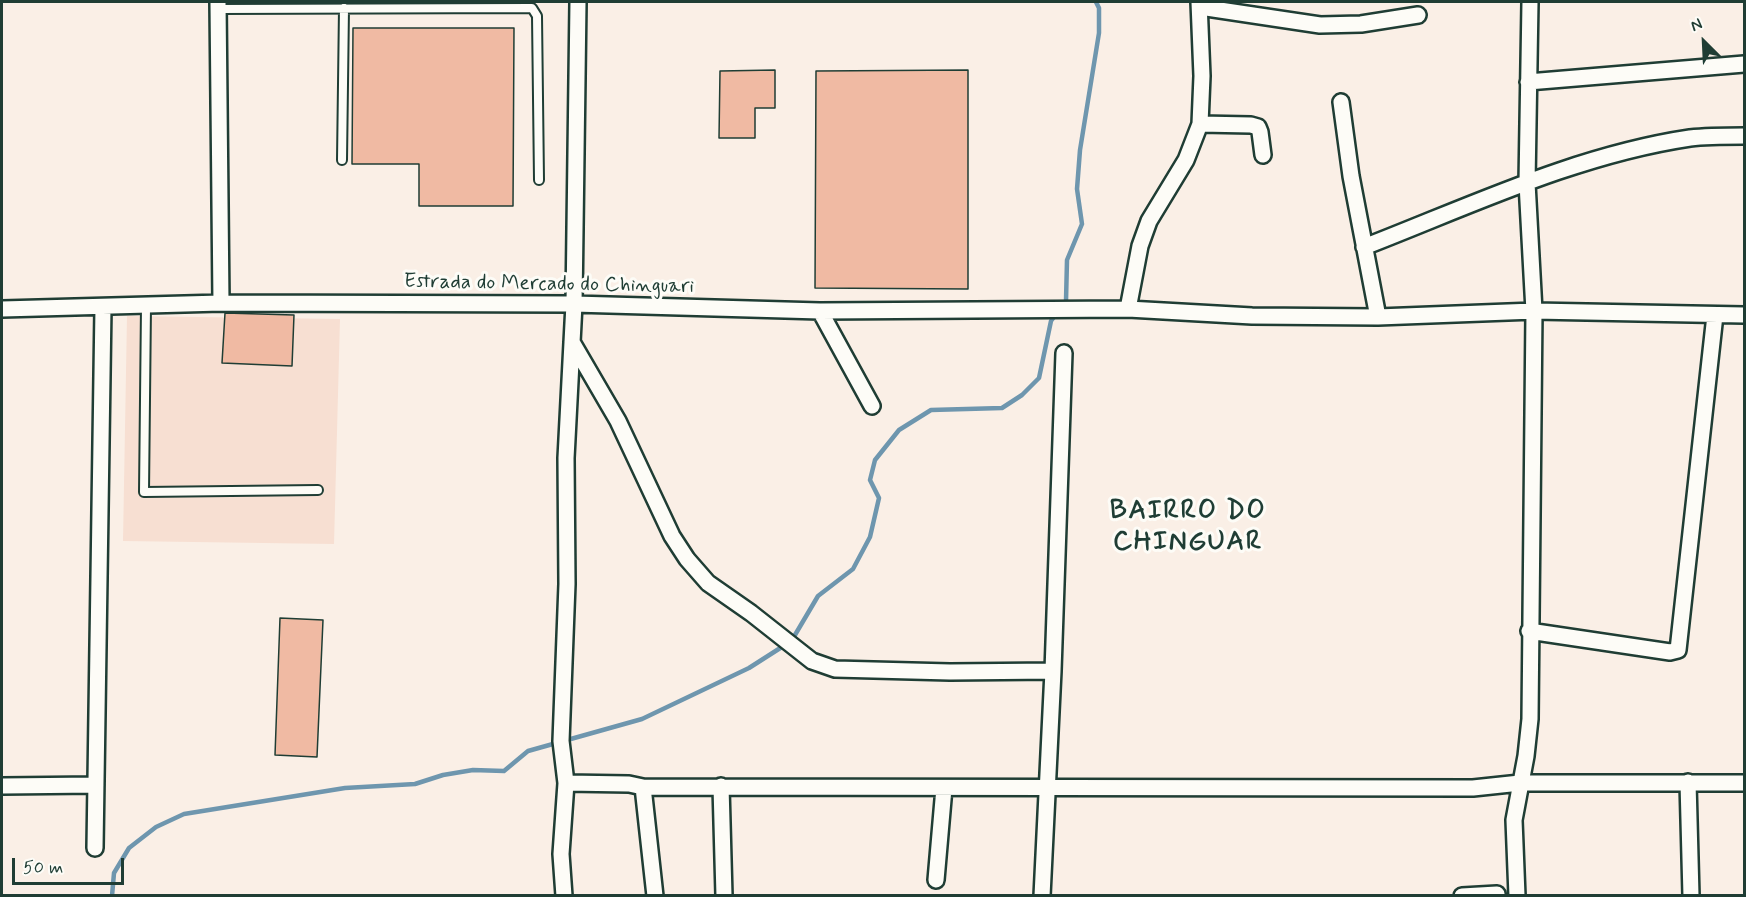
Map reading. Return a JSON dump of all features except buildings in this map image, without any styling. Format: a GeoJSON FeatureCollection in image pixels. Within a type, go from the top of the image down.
{"type":"FeatureCollection","features":[{"type":"Feature","properties":{"kind":"street"},"geometry":{"type":"LineString","coordinates":[[564,896],[561,854],[566,783],[561,741],[567,584],[566,458],[574,304],[578,2]]}},
{"type":"Feature","properties":{"kind":"street"},"geometry":{"type":"LineString","coordinates":[[1517,896],[1514,820],[1526,756],[1530,719],[1529,631],[1534,311],[1527,183],[1530,2]]}},
{"type":"Feature","properties":{"kind":"street"},"geometry":{"type":"LineString","coordinates":[[1128,309],[1140,246],[1149,221],[1186,160],[1200,124],[1202,76],[1199,4],[1320,25],[1361,24],[1418,15]]}},
{"type":"Feature","properties":{"kind":"street"},"geometry":{"type":"LineString","coordinates":[[218,5],[221,303]]}},
{"type":"Feature","properties":{"kind":"street"},"geometry":{"type":"LineString","coordinates":[[1528,82],[1744,64]]}},
{"type":"Feature","properties":{"kind":"street"},"geometry":{"type":"LineString","coordinates":[[1341,102],[1351,176],[1378,317]]}},
{"type":"Feature","properties":{"kind":"street"},"geometry":{"type":"LineString","coordinates":[[1200,124],[1258,127],[1263,155]]}},
{"type":"Feature","properties":{"kind":"street"},"geometry":{"type":"LineString","coordinates":[[1364,247],[1565,168],[1616,154],[1691,138],[1744,136]]}},
{"type":"Feature","properties":{"kind":"street","name":"Estrada do Mercado do Chinguari"},"geometry":{"type":"LineString","coordinates":[[2,309],[221,303],[574,304],[820,311],[1128,309],[1252,316],[1378,317],[1534,311],[1744,315]]}},
{"type":"Feature","properties":{"kind":"street"},"geometry":{"type":"LineString","coordinates":[[95,848],[103,307]]}},
{"type":"Feature","properties":{"kind":"street"},"geometry":{"type":"LineString","coordinates":[[820,311],[872,405]]}},
{"type":"Feature","properties":{"kind":"street"},"geometry":{"type":"LineString","coordinates":[[1529,631],[1670,652],[1678,650],[1715,315]]}},
{"type":"Feature","properties":{"kind":"street"},"geometry":{"type":"LineString","coordinates":[[572,342],[618,421],[672,536],[687,559],[708,583],[751,613],[812,661],[835,669],[950,672],[1053,671]]}},
{"type":"Feature","properties":{"kind":"street"},"geometry":{"type":"LineString","coordinates":[[1042,896],[1053,671],[1064,353]]}},
{"type":"Feature","properties":{"kind":"street"},"geometry":{"type":"LineString","coordinates":[[1688,782],[1691,896]]}},
{"type":"Feature","properties":{"kind":"street"},"geometry":{"type":"LineString","coordinates":[[566,783],[629,784],[643,787],[944,788],[1473,788],[1520,783],[1744,783]]}},
{"type":"Feature","properties":{"kind":"street"},"geometry":{"type":"LineString","coordinates":[[2,786],[96,785]]}},
{"type":"Feature","properties":{"kind":"street"},"geometry":{"type":"LineString","coordinates":[[721,786],[724,896]]}},
{"type":"Feature","properties":{"kind":"street"},"geometry":{"type":"LineString","coordinates":[[643,787],[655,896]]}},
{"type":"Feature","properties":{"kind":"street"},"geometry":{"type":"LineString","coordinates":[[936,880],[944,788]]}},
{"type":"Feature","properties":{"kind":"street"},"geometry":{"type":"LineString","coordinates":[[1462,896],[1497,894]]}},
{"type":"Feature","properties":{"kind":"lane"},"geometry":{"type":"LineString","coordinates":[[218,5],[344,8],[528,7],[536,11],[539,180]]}},
{"type":"Feature","properties":{"kind":"lane"},"geometry":{"type":"LineString","coordinates":[[342,160],[344,8]]}},
{"type":"Feature","properties":{"kind":"lane"},"geometry":{"type":"LineString","coordinates":[[146,306],[144,492],[318,490]]}},
{"type":"Feature","properties":{"kind":"shaded area"},"geometry":{"type":"Polygon","coordinates":[[[127,316],[340,319],[334,544],[123,541],[127,316]]]}},
{"type":"Feature","properties":{"kind":"waterway"},"geometry":{"type":"LineString","coordinates":[[1062,307],[1066,301],[1067,260],[1082,224],[1077,189],[1080,150],[1099,33],[1099,8],[1096,2]]}},
{"type":"Feature","properties":{"kind":"waterway"},"geometry":{"type":"LineString","coordinates":[[792,640],[818,596],[853,569],[870,537],[879,498],[870,480],[875,460],[899,430],[931,410],[1002,408],[1022,395],[1039,378],[1051,321],[1057,313]]}},
{"type":"Feature","properties":{"kind":"waterway"},"geometry":{"type":"LineString","coordinates":[[112,896],[114,873],[129,848],[156,827],[184,814],[345,788],[415,784],[443,775],[473,770],[504,771],[528,751],[642,719],[749,668],[785,645]]}},
{"type":"Feature","properties":{"kind":"district","name":"BAIRRO DO CHINGUAR"},"geometry":{"type":"Point","coordinates":[1188,528]}}]}
